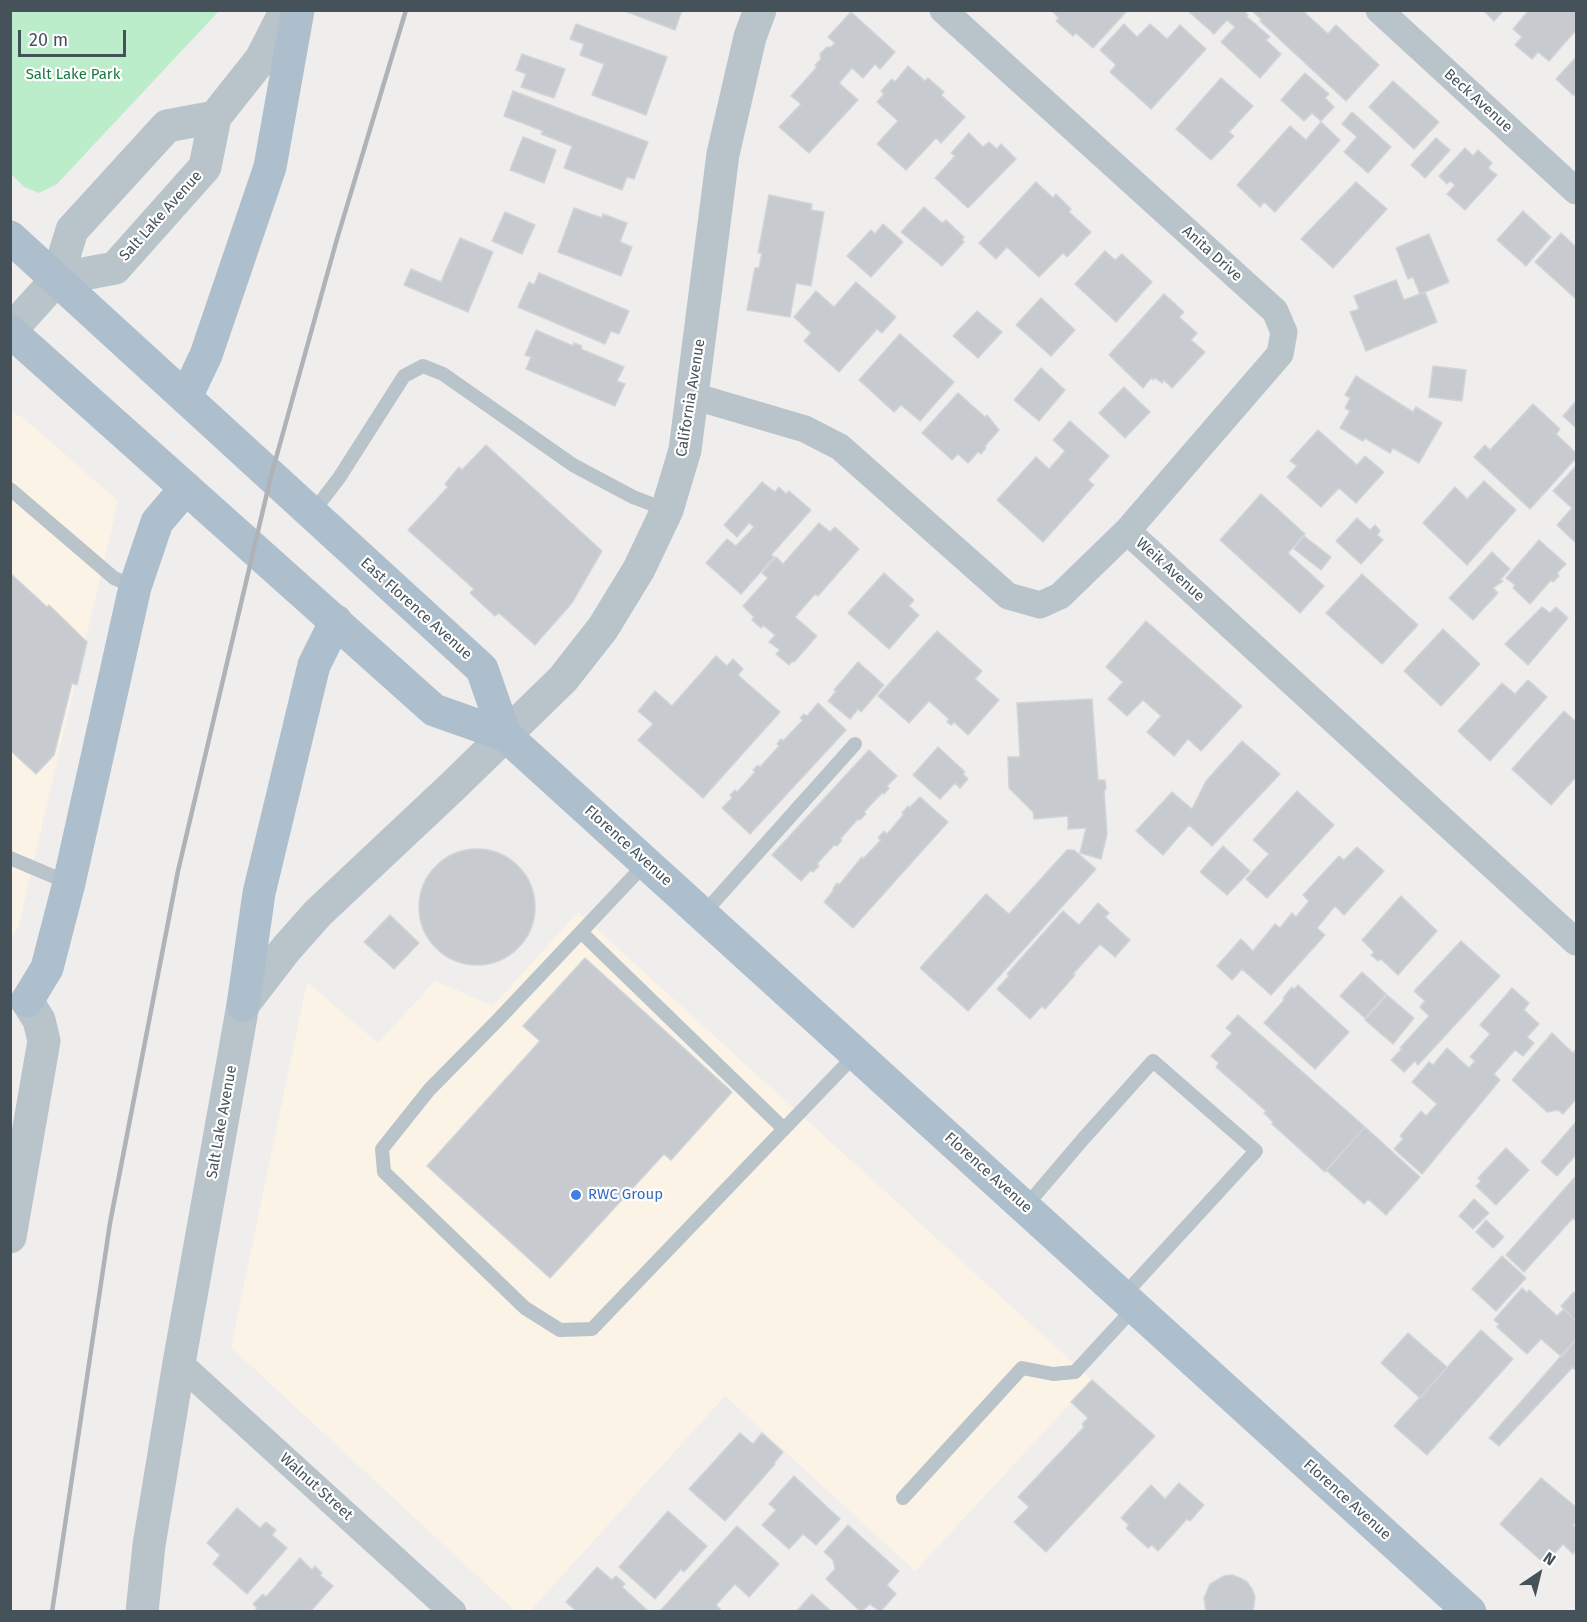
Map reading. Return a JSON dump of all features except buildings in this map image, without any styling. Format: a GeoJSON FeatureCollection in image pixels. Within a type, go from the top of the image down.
{"type":"FeatureCollection","features":[{"type":"Feature","properties":{"kind":"main road"},"geometry":{"type":"LineString","coordinates":[[186,397],[206,356],[270,167],[298,10]]}},
{"type":"Feature","properties":{"kind":"main road","name":"East Florence Avenue"},"geometry":{"type":"LineString","coordinates":[[10,237],[482,669],[506,735]]}},
{"type":"Feature","properties":{"kind":"main road"},"geometry":{"type":"LineString","coordinates":[[11,331],[434,710],[506,735]]}},
{"type":"Feature","properties":{"kind":"main road"},"geometry":{"type":"LineString","coordinates":[[19,994],[47,968],[69,883],[135,587],[157,522],[186,488]]}},
{"type":"Feature","properties":{"kind":"main road"},"geometry":{"type":"LineString","coordinates":[[243,1005],[259,893],[314,665],[336,621]]}},
{"type":"Feature","properties":{"kind":"main road","name":"Florence Avenue"},"geometry":{"type":"LineString","coordinates":[[506,735],[1470,1611]]}},
{"type":"Feature","properties":{"kind":"street","name":"Salt Lake Avenue"},"geometry":{"type":"LineString","coordinates":[[57,279],[115,268],[205,167],[215,117],[261,59],[286,10]]}},
{"type":"Feature","properties":{"kind":"street","name":"California Avenue"},"geometry":{"type":"LineString","coordinates":[[506,735],[563,679],[603,628],[639,569],[667,510],[685,450],[723,154],[750,37],[760,10]]}},
{"type":"Feature","properties":{"kind":"street","name":"Anita Drive"},"geometry":{"type":"LineString","coordinates":[[943,10],[1275,312],[1284,332],[1280,354],[1127,531]]}},
{"type":"Feature","properties":{"kind":"street","name":"Beck Avenue"},"geometry":{"type":"LineString","coordinates":[[1378,10],[1576,191]]}},
{"type":"Feature","properties":{"kind":"street"},"geometry":{"type":"LineString","coordinates":[[11,331],[57,279],[72,230],[166,126],[215,117]]}},
{"type":"Feature","properties":{"kind":"street","name":"Weik Avenue"},"geometry":{"type":"LineString","coordinates":[[693,396],[805,429],[840,447],[1008,596],[1040,605],[1060,596],[1127,531],[1576,942]]}},
{"type":"Feature","properties":{"kind":"street","name":"Salt Lake Avenue"},"geometry":{"type":"LineString","coordinates":[[142,1611],[149,1545],[179,1363],[243,1005],[286,949],[318,913],[506,735]]}},
{"type":"Feature","properties":{"kind":"street"},"geometry":{"type":"LineString","coordinates":[[10,1237],[44,1041],[39,1020],[19,994]]}},
{"type":"Feature","properties":{"kind":"street","name":"Walnut Street"},"geometry":{"type":"LineString","coordinates":[[179,1363],[453,1611]]}},
{"type":"Feature","properties":{"kind":"lane"},"geometry":{"type":"LineString","coordinates":[[312,513],[339,478],[404,376],[423,366],[443,375],[573,465],[633,497],[667,510]]}},
{"type":"Feature","properties":{"kind":"lane"},"geometry":{"type":"LineString","coordinates":[[10,489],[114,578],[135,587]]}},
{"type":"Feature","properties":{"kind":"lane"},"geometry":{"type":"LineString","coordinates":[[703,914],[855,744]]}},
{"type":"Feature","properties":{"kind":"lane"},"geometry":{"type":"LineString","coordinates":[[10,858],[69,883]]}},
{"type":"Feature","properties":{"kind":"lane"},"geometry":{"type":"LineString","coordinates":[[646,863],[429,1090],[382,1149],[384,1172],[525,1308],[560,1330],[592,1329],[856,1054]]}},
{"type":"Feature","properties":{"kind":"lane"},"geometry":{"type":"LineString","coordinates":[[581,932],[784,1129]]}},
{"type":"Feature","properties":{"kind":"lane"},"geometry":{"type":"LineString","coordinates":[[903,1498],[1022,1368],[1053,1374],[1075,1372],[1129,1301],[1256,1151],[1153,1061],[1025,1207]]}},
{"type":"Feature","properties":{"kind":"shaded area"},"geometry":{"type":"Polygon","coordinates":[[[11,414],[21,416],[118,501],[18,928],[11,937],[11,414]]]}},
{"type":"Feature","properties":{"kind":"shaded area","name":"RWC Group"},"geometry":{"type":"Polygon","coordinates":[[[578,912],[1092,1380],[915,1571],[725,1396],[530,1611],[516,1612],[231,1347],[307,982],[378,1043],[435,981],[493,1006],[578,912]]]}},
{"type":"Feature","properties":{"kind":"green space","name":"Salt Lake Park"},"geometry":{"type":"Polygon","coordinates":[[[11,10],[219,11],[57,184],[39,193],[24,187],[11,174],[11,10]]]}},
{"type":"Feature","properties":{"kind":"railway"},"geometry":{"type":"LineString","coordinates":[[52,1612],[110,1223],[178,871],[271,476],[337,239],[406,10]]}},
{"type":"Feature","properties":{"kind":"place","name":"RWC Group"},"geometry":{"type":"Point","coordinates":[576,1195]}}]}
